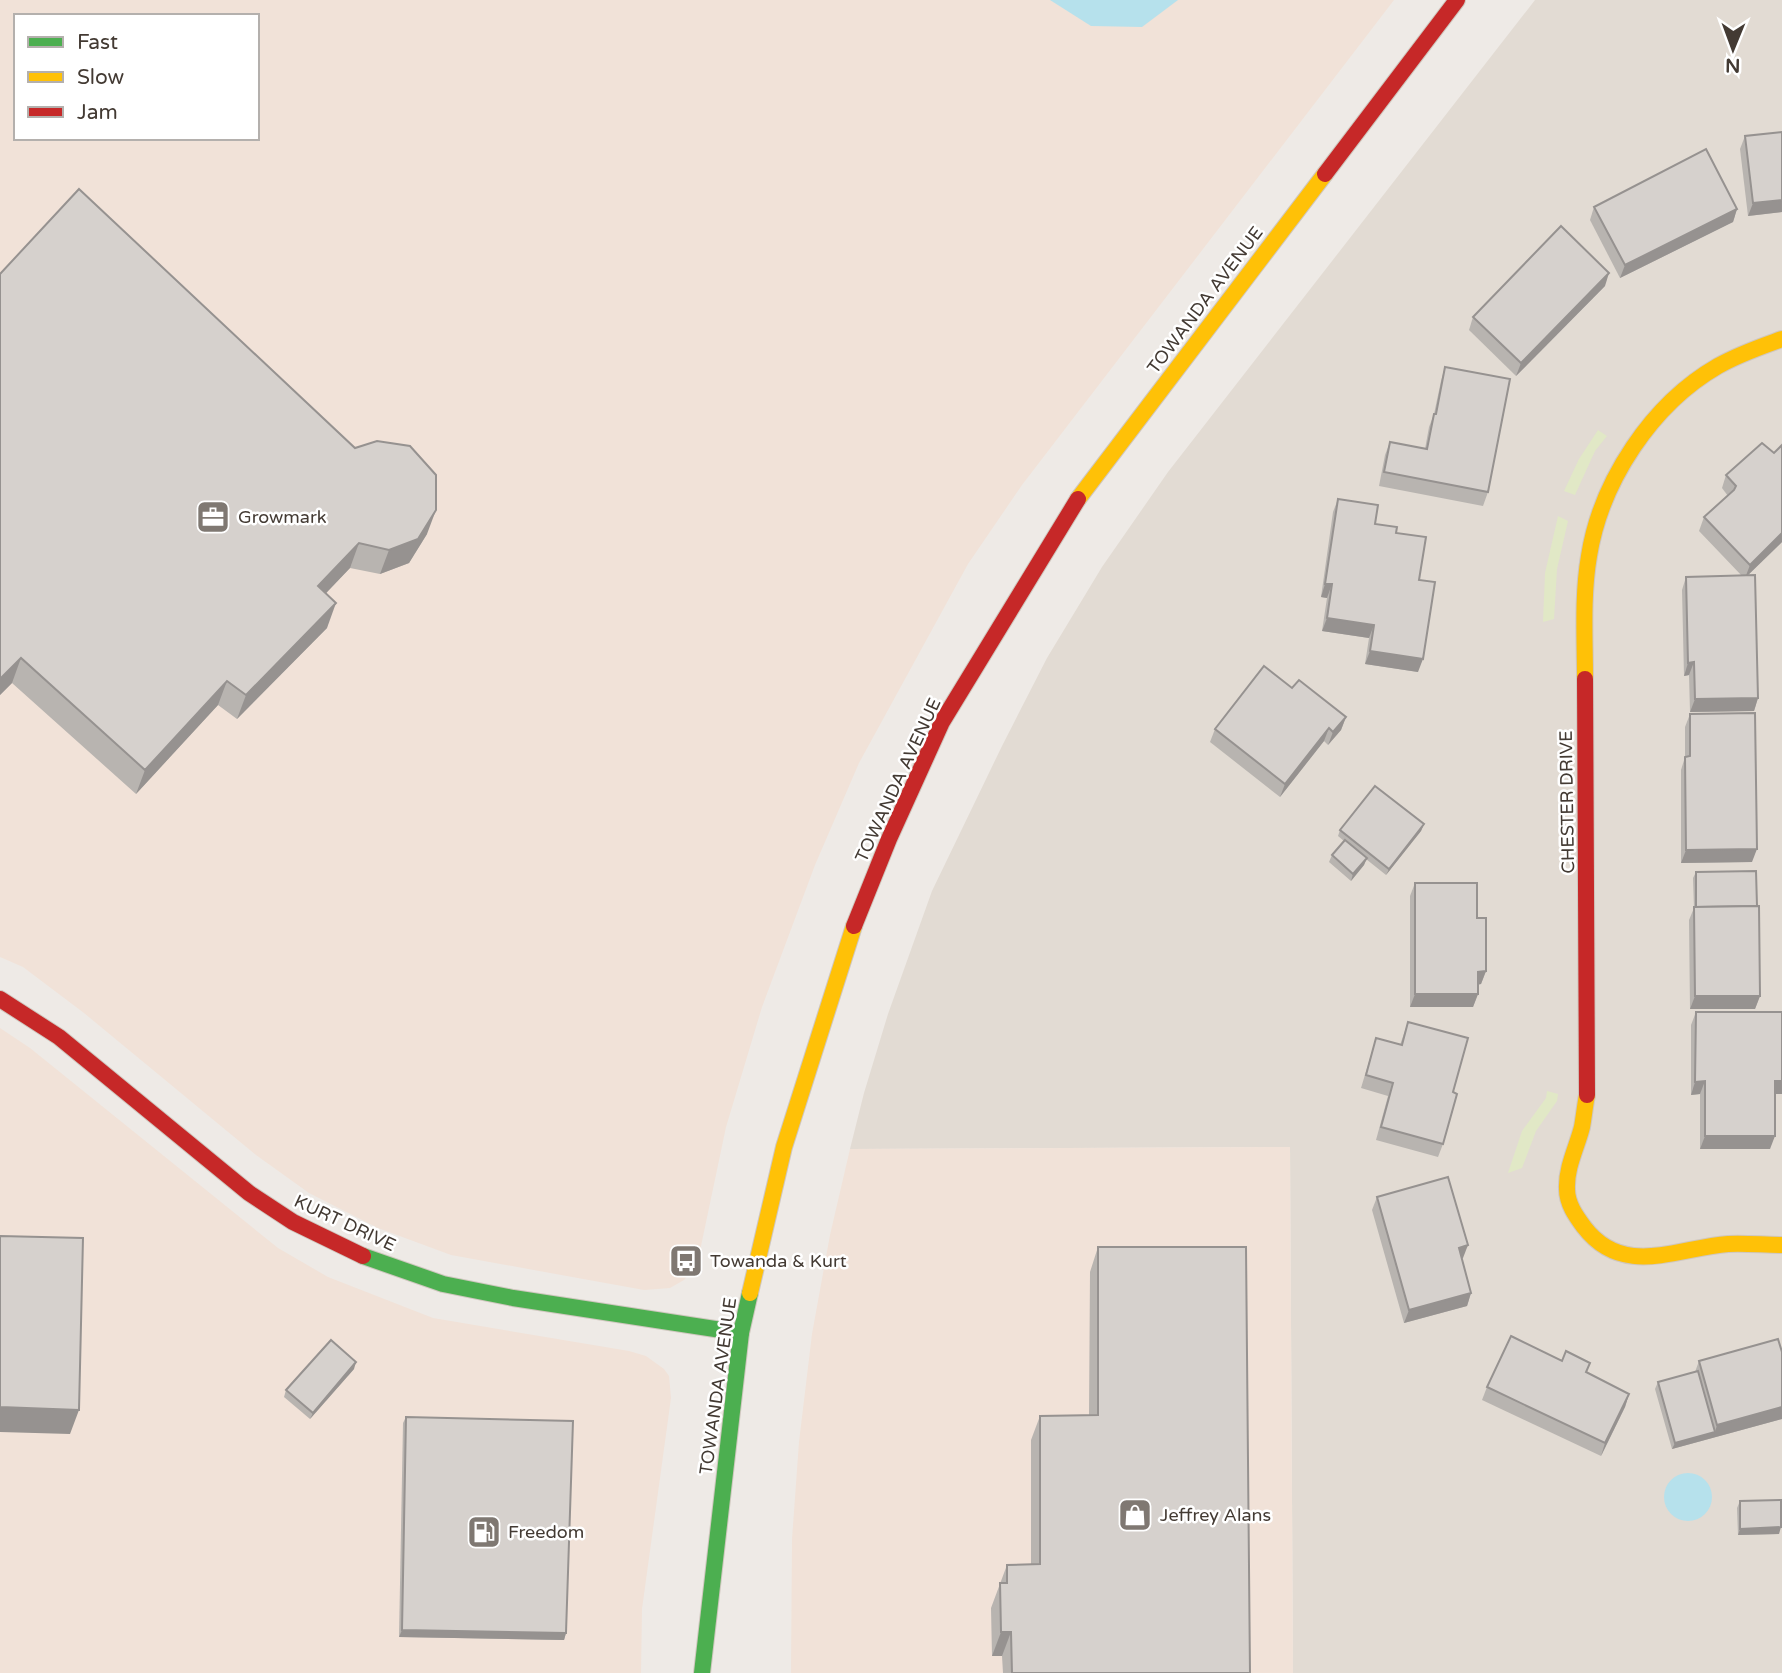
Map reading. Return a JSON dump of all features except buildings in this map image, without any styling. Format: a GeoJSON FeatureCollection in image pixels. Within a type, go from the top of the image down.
{"type":"FeatureCollection","features":[{"type":"Feature","properties":{"kind":"street","name":"TOWANDA AVENUE"},"geometry":{"type":"LineString","coordinates":[[702,1673],[741,1333],[784,1147],[846,945],[889,839],[942,722],[1077,499],[1457,0]]}},
{"type":"Feature","properties":{"kind":"street","name":"CHESTER DRIVE"},"geometry":{"type":"LineString","coordinates":[[1782,339],[1738,355],[1694,383],[1654,419],[1620,467],[1592,541],[1586,581],[1588,1078],[1582,1125],[1568,1179],[1568,1200],[1585,1230],[1597,1244],[1633,1258],[1727,1244],[1782,1245]]}},
{"type":"Feature","properties":{"kind":"street","name":"KURT DRIVE"},"geometry":{"type":"LineString","coordinates":[[0,999],[59,1037],[249,1193],[293,1222],[359,1254],[443,1284],[523,1300],[741,1333]]}},
{"type":"Feature","properties":{"kind":"shaded area"},"geometry":{"type":"Polygon","coordinates":[[[0,0],[1394,0],[1022,485],[968,564],[859,763],[815,865],[762,1007],[726,1127],[697,1265],[684,1280],[670,1288],[644,1290],[451,1255],[378,1228],[309,1193],[256,1155],[84,1013],[23,967],[0,957],[0,0]]]}},
{"type":"Feature","properties":{"kind":"shaded area"},"geometry":{"type":"Polygon","coordinates":[[[1535,0],[1782,0],[1782,1673],[1293,1673],[1290,1147],[850,1149],[888,1014],[932,891],[1047,658],[1102,567],[1168,472],[1535,0]]]}},
{"type":"Feature","properties":{"kind":"shaded area"},"geometry":{"type":"Polygon","coordinates":[[[0,1028],[30,1048],[278,1248],[328,1277],[433,1318],[629,1351],[646,1356],[664,1369],[669,1376],[671,1398],[642,1609],[641,1673],[0,1673],[0,1028]]]}},
{"type":"Feature","properties":{"kind":"shaded area"},"geometry":{"type":"Polygon","coordinates":[[[1290,1147],[1293,1673],[791,1673],[792,1539],[799,1442],[812,1334],[830,1235],[850,1149],[1290,1147]]]}},
{"type":"Feature","properties":{"kind":"green space"},"geometry":{"type":"Polygon","coordinates":[[[1598,430],[1607,436],[1595,451],[1575,495],[1564,491],[1579,459],[1598,430]]]}},
{"type":"Feature","properties":{"kind":"green space"},"geometry":{"type":"Polygon","coordinates":[[[1558,516],[1568,521],[1557,569],[1554,619],[1543,622],[1545,573],[1558,516]]]}},
{"type":"Feature","properties":{"kind":"green space"},"geometry":{"type":"Polygon","coordinates":[[[1547,1091],[1558,1094],[1557,1101],[1536,1131],[1522,1168],[1508,1173],[1522,1131],[1546,1098],[1547,1091]]]}},
{"type":"Feature","properties":{"kind":"water"},"geometry":{"type":"Polygon","coordinates":[[[1050,0],[1178,0],[1142,27],[1091,26],[1050,0]]]}},
{"type":"Feature","properties":{"kind":"water"},"geometry":{"type":"Polygon","coordinates":[[[1688,1473],[1705,1480],[1712,1497],[1705,1514],[1688,1521],[1671,1514],[1664,1497],[1671,1480],[1688,1473]]]}},
{"type":"Feature","properties":{"kind":"traffic: fast"},"geometry":{"type":"LineString","coordinates":[[363,1256],[443,1284],[513,1298],[741,1333]]}},
{"type":"Feature","properties":{"kind":"traffic: fast"},"geometry":{"type":"LineString","coordinates":[[702,1673],[741,1333],[750,1293]]}},
{"type":"Feature","properties":{"kind":"traffic: slow"},"geometry":{"type":"LineString","coordinates":[[1078,499],[1325,174]]}},
{"type":"Feature","properties":{"kind":"traffic: slow"},"geometry":{"type":"LineString","coordinates":[[1585,679],[1585,602],[1589,556],[1605,500],[1633,447],[1651,423],[1694,382],[1734,358],[1782,339]]}},
{"type":"Feature","properties":{"kind":"traffic: slow"},"geometry":{"type":"LineString","coordinates":[[750,1293],[784,1147],[854,926]]}},
{"type":"Feature","properties":{"kind":"traffic: slow"},"geometry":{"type":"LineString","coordinates":[[1587,1095],[1582,1127],[1568,1173],[1567,1194],[1578,1219],[1599,1243],[1616,1252],[1633,1256],[1670,1254],[1728,1244],[1782,1245]]}},
{"type":"Feature","properties":{"kind":"traffic: jam"},"geometry":{"type":"LineString","coordinates":[[1325,174],[1457,0]]}},
{"type":"Feature","properties":{"kind":"traffic: jam"},"geometry":{"type":"LineString","coordinates":[[854,926],[889,839],[942,722],[1078,499]]}},
{"type":"Feature","properties":{"kind":"traffic: jam"},"geometry":{"type":"LineString","coordinates":[[1585,679],[1587,1095]]}},
{"type":"Feature","properties":{"kind":"traffic: jam"},"geometry":{"type":"LineString","coordinates":[[0,999],[59,1037],[249,1193],[293,1222],[363,1256]]}},
{"type":"Feature","properties":{"kind":"place","name":"Growmark"},"geometry":{"type":"Point","coordinates":[213,517]}},
{"type":"Feature","properties":{"kind":"place","name":"Towanda & Kurt"},"geometry":{"type":"Point","coordinates":[686,1261]}},
{"type":"Feature","properties":{"kind":"place","name":"Jeffrey Alans"},"geometry":{"type":"Point","coordinates":[1135,1515]}},
{"type":"Feature","properties":{"kind":"place","name":"Freedom"},"geometry":{"type":"Point","coordinates":[484,1532]}}]}
